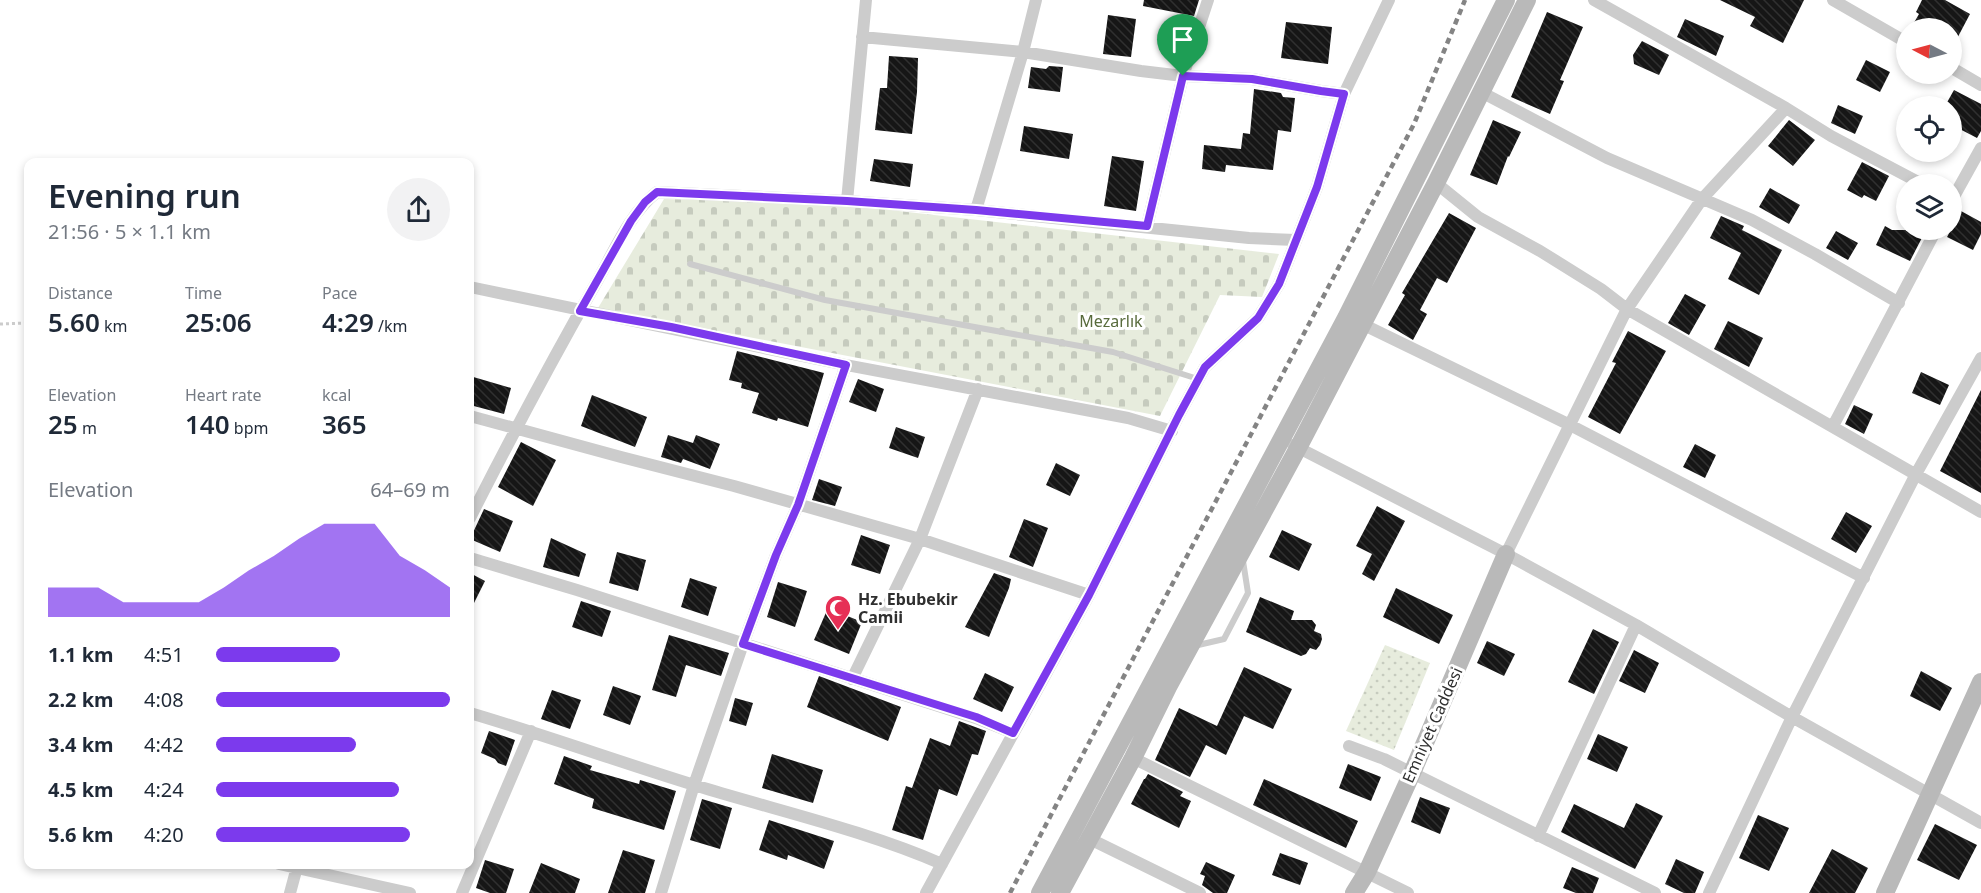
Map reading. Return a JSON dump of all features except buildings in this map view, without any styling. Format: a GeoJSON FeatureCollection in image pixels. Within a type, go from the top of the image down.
{"type":"FeatureCollection","features":[{"type":"Feature","properties":{"kind":"street"},"geometry":{"type":"LineString","coordinates":[[847,201],[866,0]]}},
{"type":"Feature","properties":{"kind":"street"},"geometry":{"type":"LineString","coordinates":[[976,210],[1036,0]]}},
{"type":"Feature","properties":{"kind":"street"},"geometry":{"type":"LineString","coordinates":[[1147,226],[1183,76],[1208,0]]}},
{"type":"Feature","properties":{"kind":"street"},"geometry":{"type":"LineString","coordinates":[[926,893],[1089,595],[1198,379],[1205,367],[1258,318],[1279,284],[1317,187],[1344,94],[1389,0]]}},
{"type":"Feature","properties":{"kind":"street"},"geometry":{"type":"LineString","coordinates":[[1060,893],[1298,448],[1354,321],[1506,0]]}},
{"type":"Feature","properties":{"kind":"street"},"geometry":{"type":"LineString","coordinates":[[1040,893],[1281,438],[1436,183],[1527,0]]}},
{"type":"Feature","properties":{"kind":"street"},"geometry":{"type":"LineString","coordinates":[[1594,0],[1786,108],[1831,136],[1903,174]]}},
{"type":"Feature","properties":{"kind":"street"},"geometry":{"type":"LineString","coordinates":[[1833,0],[1896,36]]}},
{"type":"Feature","properties":{"kind":"street"},"geometry":{"type":"LineString","coordinates":[[862,37],[1023,52],[1183,76],[1252,79],[1344,94]]}},
{"type":"Feature","properties":{"kind":"street"},"geometry":{"type":"LineString","coordinates":[[1962,74],[1981,85]]}},
{"type":"Feature","properties":{"kind":"street"},"geometry":{"type":"LineString","coordinates":[[1481,92],[1607,158],[1752,220],[1899,303]]}},
{"type":"Feature","properties":{"kind":"street"},"geometry":{"type":"LineString","coordinates":[[1506,554],[1627,309],[1702,199],[1786,108]]}},
{"type":"Feature","properties":{"kind":"street"},"geometry":{"type":"LineString","coordinates":[[1962,182],[1981,148]]}},
{"type":"Feature","properties":{"kind":"street"},"geometry":{"type":"LineString","coordinates":[[1436,183],[1478,217],[1549,256],[1601,289],[1627,309],[1981,512]]}},
{"type":"Feature","properties":{"kind":"street"},"geometry":{"type":"LineString","coordinates":[[474,510],[516,428],[631,221],[645,202],[657,192],[976,210],[1249,238],[1295,240]]}},
{"type":"Feature","properties":{"kind":"street"},"geometry":{"type":"LineString","coordinates":[[1833,426],[1931,240]]}},
{"type":"Feature","properties":{"kind":"street"},"geometry":{"type":"LineString","coordinates":[[474,288],[846,365],[1128,418],[1172,430]]}},
{"type":"Feature","properties":{"kind":"street"},"geometry":{"type":"LineString","coordinates":[[1354,321],[1570,425],[1864,578]]}},
{"type":"Feature","properties":{"kind":"street"},"geometry":{"type":"LineString","coordinates":[[1710,893],[1792,717],[1916,474],[1981,358]]}},
{"type":"Feature","properties":{"kind":"street"},"geometry":{"type":"LineString","coordinates":[[661,893],[693,785],[776,555],[798,505],[846,365]]}},
{"type":"Feature","properties":{"kind":"street"},"geometry":{"type":"LineString","coordinates":[[852,679],[920,539],[978,389]]}},
{"type":"Feature","properties":{"kind":"street"},"geometry":{"type":"LineString","coordinates":[[474,417],[735,486],[920,539],[1089,595]]}},
{"type":"Feature","properties":{"kind":"street"},"geometry":{"type":"LineString","coordinates":[[1281,438],[1506,554],[1636,625],[1792,717],[1981,823]]}},
{"type":"Feature","properties":{"kind":"street","name":"Emniyet Caddesi"},"geometry":{"type":"LineString","coordinates":[[1354,893],[1367,873],[1412,773],[1506,554]]}},
{"type":"Feature","properties":{"kind":"street"},"geometry":{"type":"LineString","coordinates":[[474,559],[976,717],[1013,733]]}},
{"type":"Feature","properties":{"kind":"street"},"geometry":{"type":"LineString","coordinates":[[1538,836],[1636,625]]}},
{"type":"Feature","properties":{"kind":"street"},"geometry":{"type":"LineString","coordinates":[[1885,893],[1981,682]]}},
{"type":"Feature","properties":{"kind":"street"},"geometry":{"type":"LineString","coordinates":[[474,714],[693,785],[906,849],[942,864]]}},
{"type":"Feature","properties":{"kind":"street"},"geometry":{"type":"LineString","coordinates":[[474,865],[531,731]]}},
{"type":"Feature","properties":{"kind":"street"},"geometry":{"type":"LineString","coordinates":[[1349,746],[1384,759],[1655,893]]}},
{"type":"Feature","properties":{"kind":"street"},"geometry":{"type":"LineString","coordinates":[[1133,758],[1408,893]]}},
{"type":"Feature","properties":{"kind":"street"},"geometry":{"type":"LineString","coordinates":[[1090,838],[1200,893]]}},
{"type":"Feature","properties":{"kind":"street"},"geometry":{"type":"LineString","coordinates":[[290,893],[296,869]]}},
{"type":"Feature","properties":{"kind":"street"},"geometry":{"type":"LineString","coordinates":[[306,869],[410,893]]}},
{"type":"Feature","properties":{"kind":"street"},"geometry":{"type":"LineString","coordinates":[[462,893],[472,869]]}},
{"type":"Feature","properties":{"kind":"lane"},"geometry":{"type":"LineString","coordinates":[[690,264],[825,300],[1113,352],[1198,379]]}},
{"type":"Feature","properties":{"kind":"lane"},"geometry":{"type":"LineString","coordinates":[[1190,647],[1224,639],[1248,593],[1242,552]]}},
{"type":"Feature","properties":{"kind":"path"},"geometry":{"type":"LineString","coordinates":[[0,324],[24,323]]}},
{"type":"Feature","properties":{"kind":"green space","name":"Mezarlık"},"geometry":{"type":"Polygon","coordinates":[[[664,199],[774,202],[881,209],[1279,254],[1262,297],[1220,295],[1160,416],[598,308],[664,199]]]}},
{"type":"Feature","properties":{"kind":"green space"},"geometry":{"type":"Polygon","coordinates":[[[1385,645],[1430,663],[1394,750],[1346,731],[1385,645]]]}},
{"type":"Feature","properties":{"kind":"railway"},"geometry":{"type":"LineString","coordinates":[[1010,893],[1414,124],[1465,0]]}},
{"type":"Feature","properties":{"kind":"place","name":"Hz. Ebubekir Camii"},"geometry":{"type":"Point","coordinates":[838,631]}},
{"type":"Feature","properties":{"kind":"route"},"geometry":{"type":"LineString","coordinates":[[1183,76],[1252,79],[1344,94],[1317,187],[1279,284],[1258,318],[1205,367],[1089,595],[1013,733],[976,717],[743,644],[776,555],[798,505],[846,365],[671,327],[580,311],[631,221],[645,202],[657,192],[847,201],[1147,226],[1183,76]]}}]}
